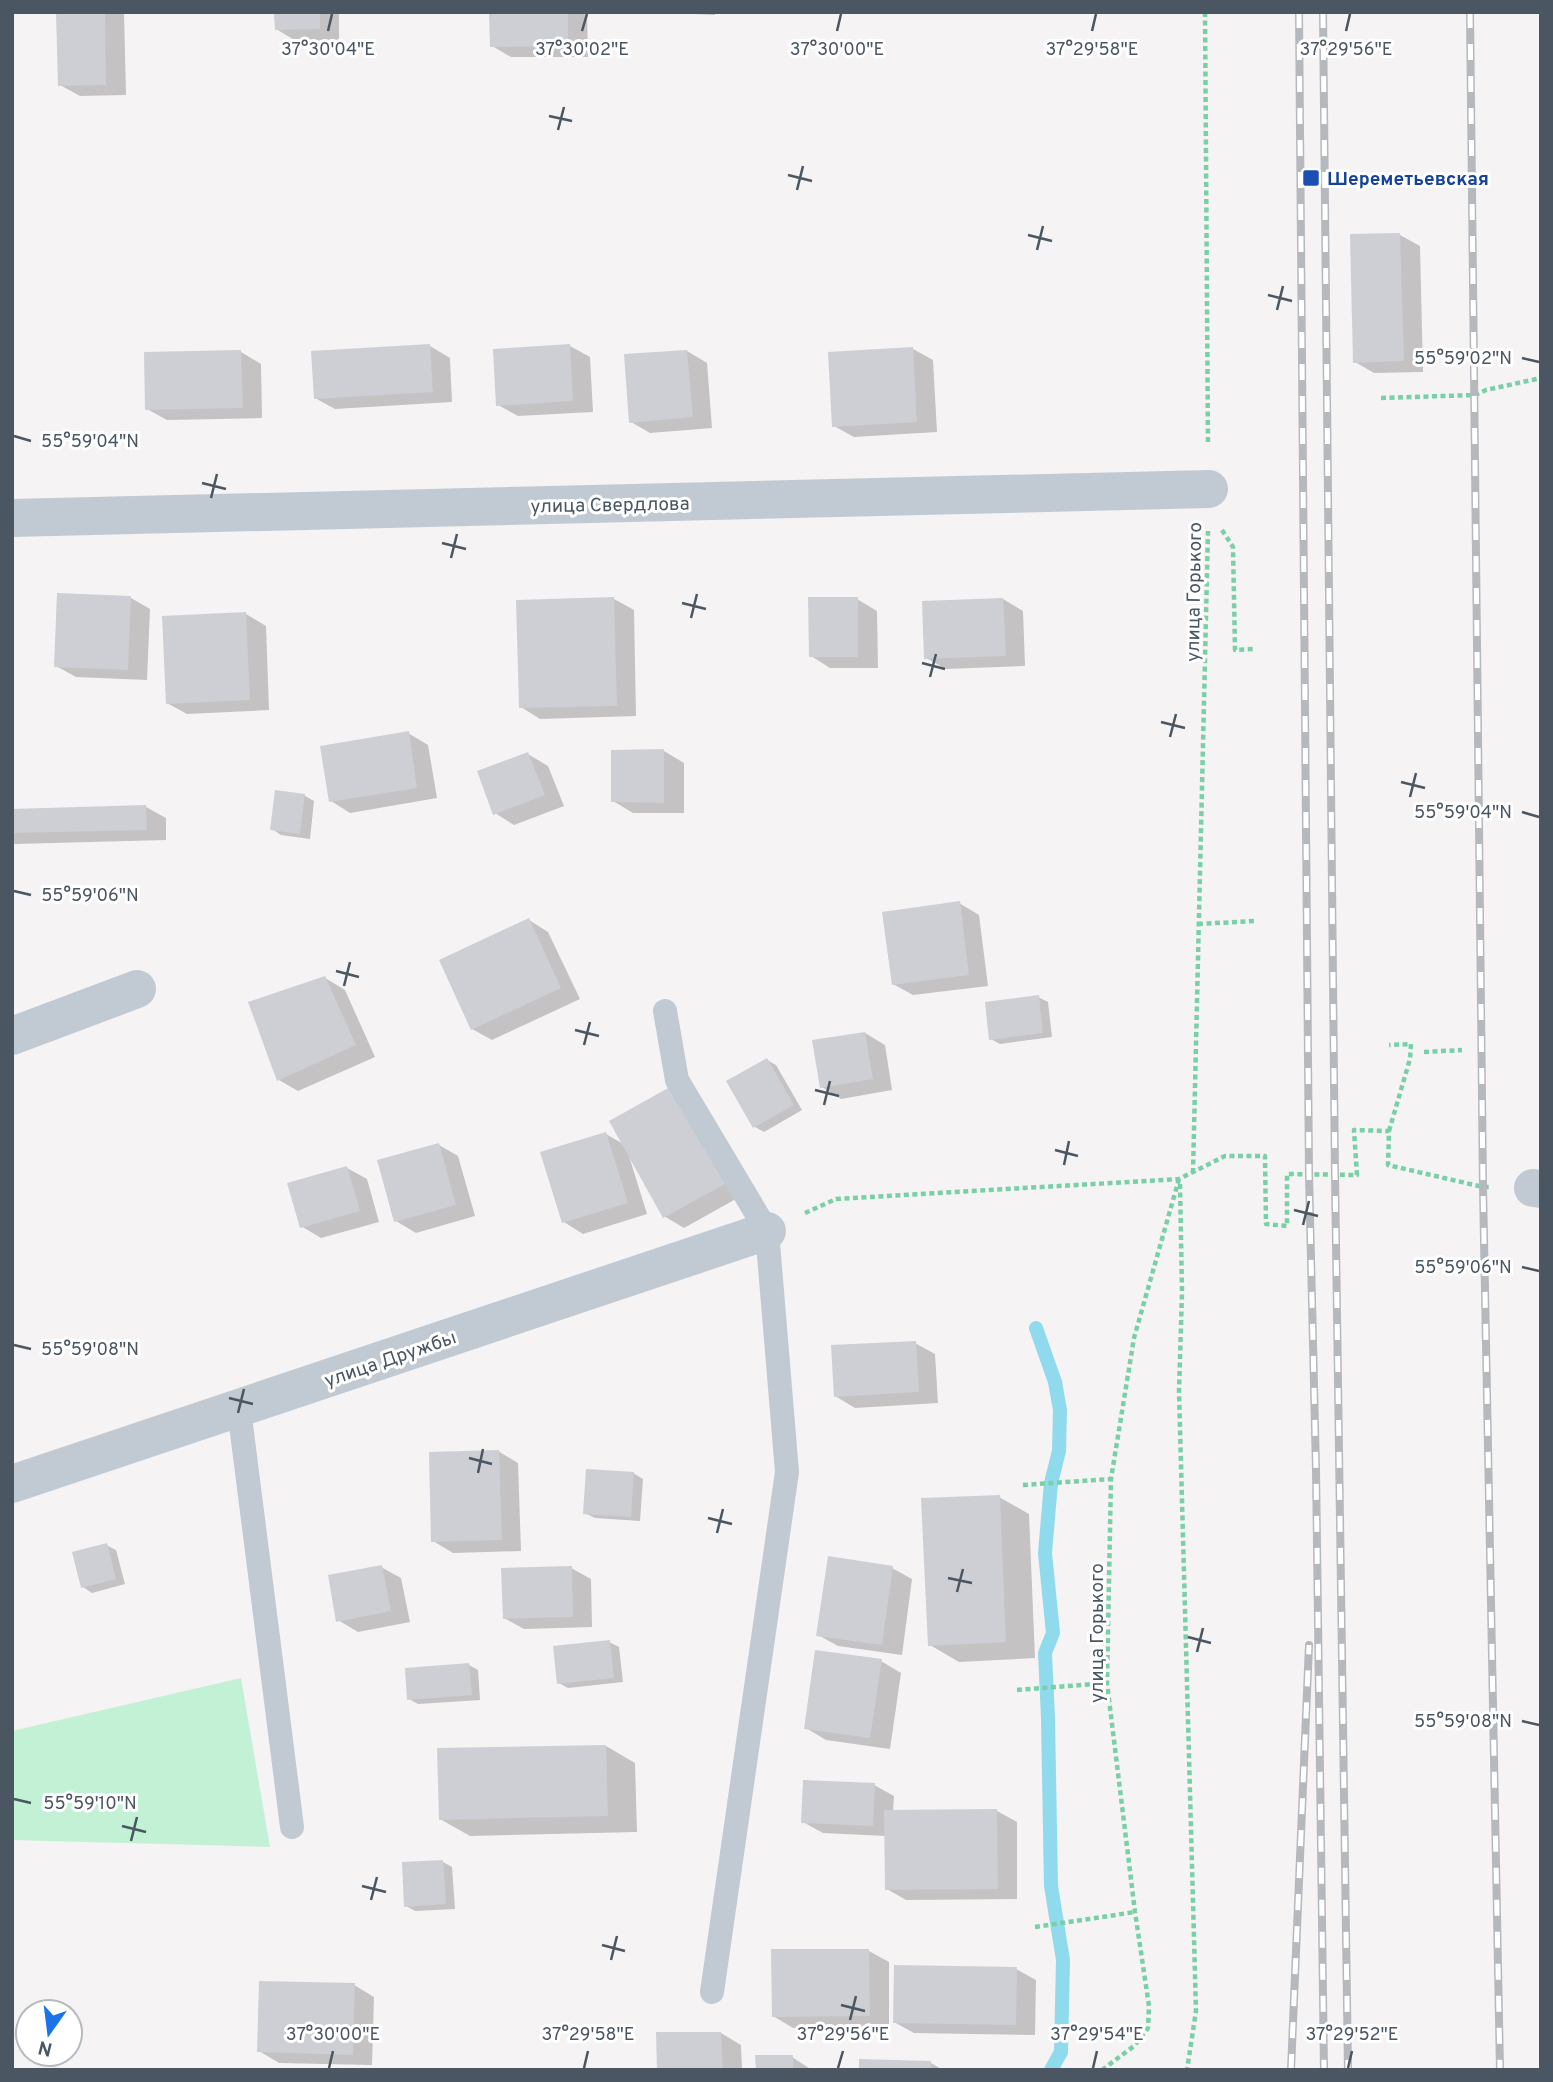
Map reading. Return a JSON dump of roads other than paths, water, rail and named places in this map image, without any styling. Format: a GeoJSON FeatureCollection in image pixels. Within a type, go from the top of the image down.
{"type":"FeatureCollection","features":[{"type":"Feature","properties":{"kind":"street","name":"улица Свердлова"},"geometry":{"type":"LineString","coordinates":[[12,518],[1209,499]]}},
{"type":"Feature","properties":{"kind":"street"},"geometry":{"type":"LineString","coordinates":[[12,1036],[137,989]]}},
{"type":"Feature","properties":{"kind":"street","name":"улица Дружбы"},"geometry":{"type":"LineString","coordinates":[[12,1484],[767,1231]]}},
{"type":"Feature","properties":{"kind":"lane"},"geometry":{"type":"LineString","coordinates":[[665,1011],[677,1080],[767,1231],[787,1472],[712,1992]]}},
{"type":"Feature","properties":{"kind":"lane"},"geometry":{"type":"LineString","coordinates":[[239,1409],[292,1827]]}},
{"type":"Feature","properties":{"kind":"waterway"},"geometry":{"type":"LineString","coordinates":[[1036,1328],[1055,1382],[1060,1410],[1059,1451],[1051,1483],[1045,1553],[1053,1633],[1045,1653],[1051,1886],[1063,1960],[1061,2052],[1051,2070]]}},
{"type":"Feature","properties":{"kind":"railway"},"geometry":{"type":"LineString","coordinates":[[1299,12],[1309,1174],[1324,2070]]}},
{"type":"Feature","properties":{"kind":"railway"},"geometry":{"type":"LineString","coordinates":[[1323,12],[1335,1175],[1348,2070]]}},
{"type":"Feature","properties":{"kind":"railway"},"geometry":{"type":"LineString","coordinates":[[1470,12],[1483,1187],[1500,2070]]}},
{"type":"Feature","properties":{"kind":"railway"},"geometry":{"type":"LineString","coordinates":[[1291,2070],[1309,1645]]}},
{"type":"Feature","properties":{"kind":"place","name":"Шереметьевская"},"geometry":{"type":"Point","coordinates":[1311,178]}}]}
